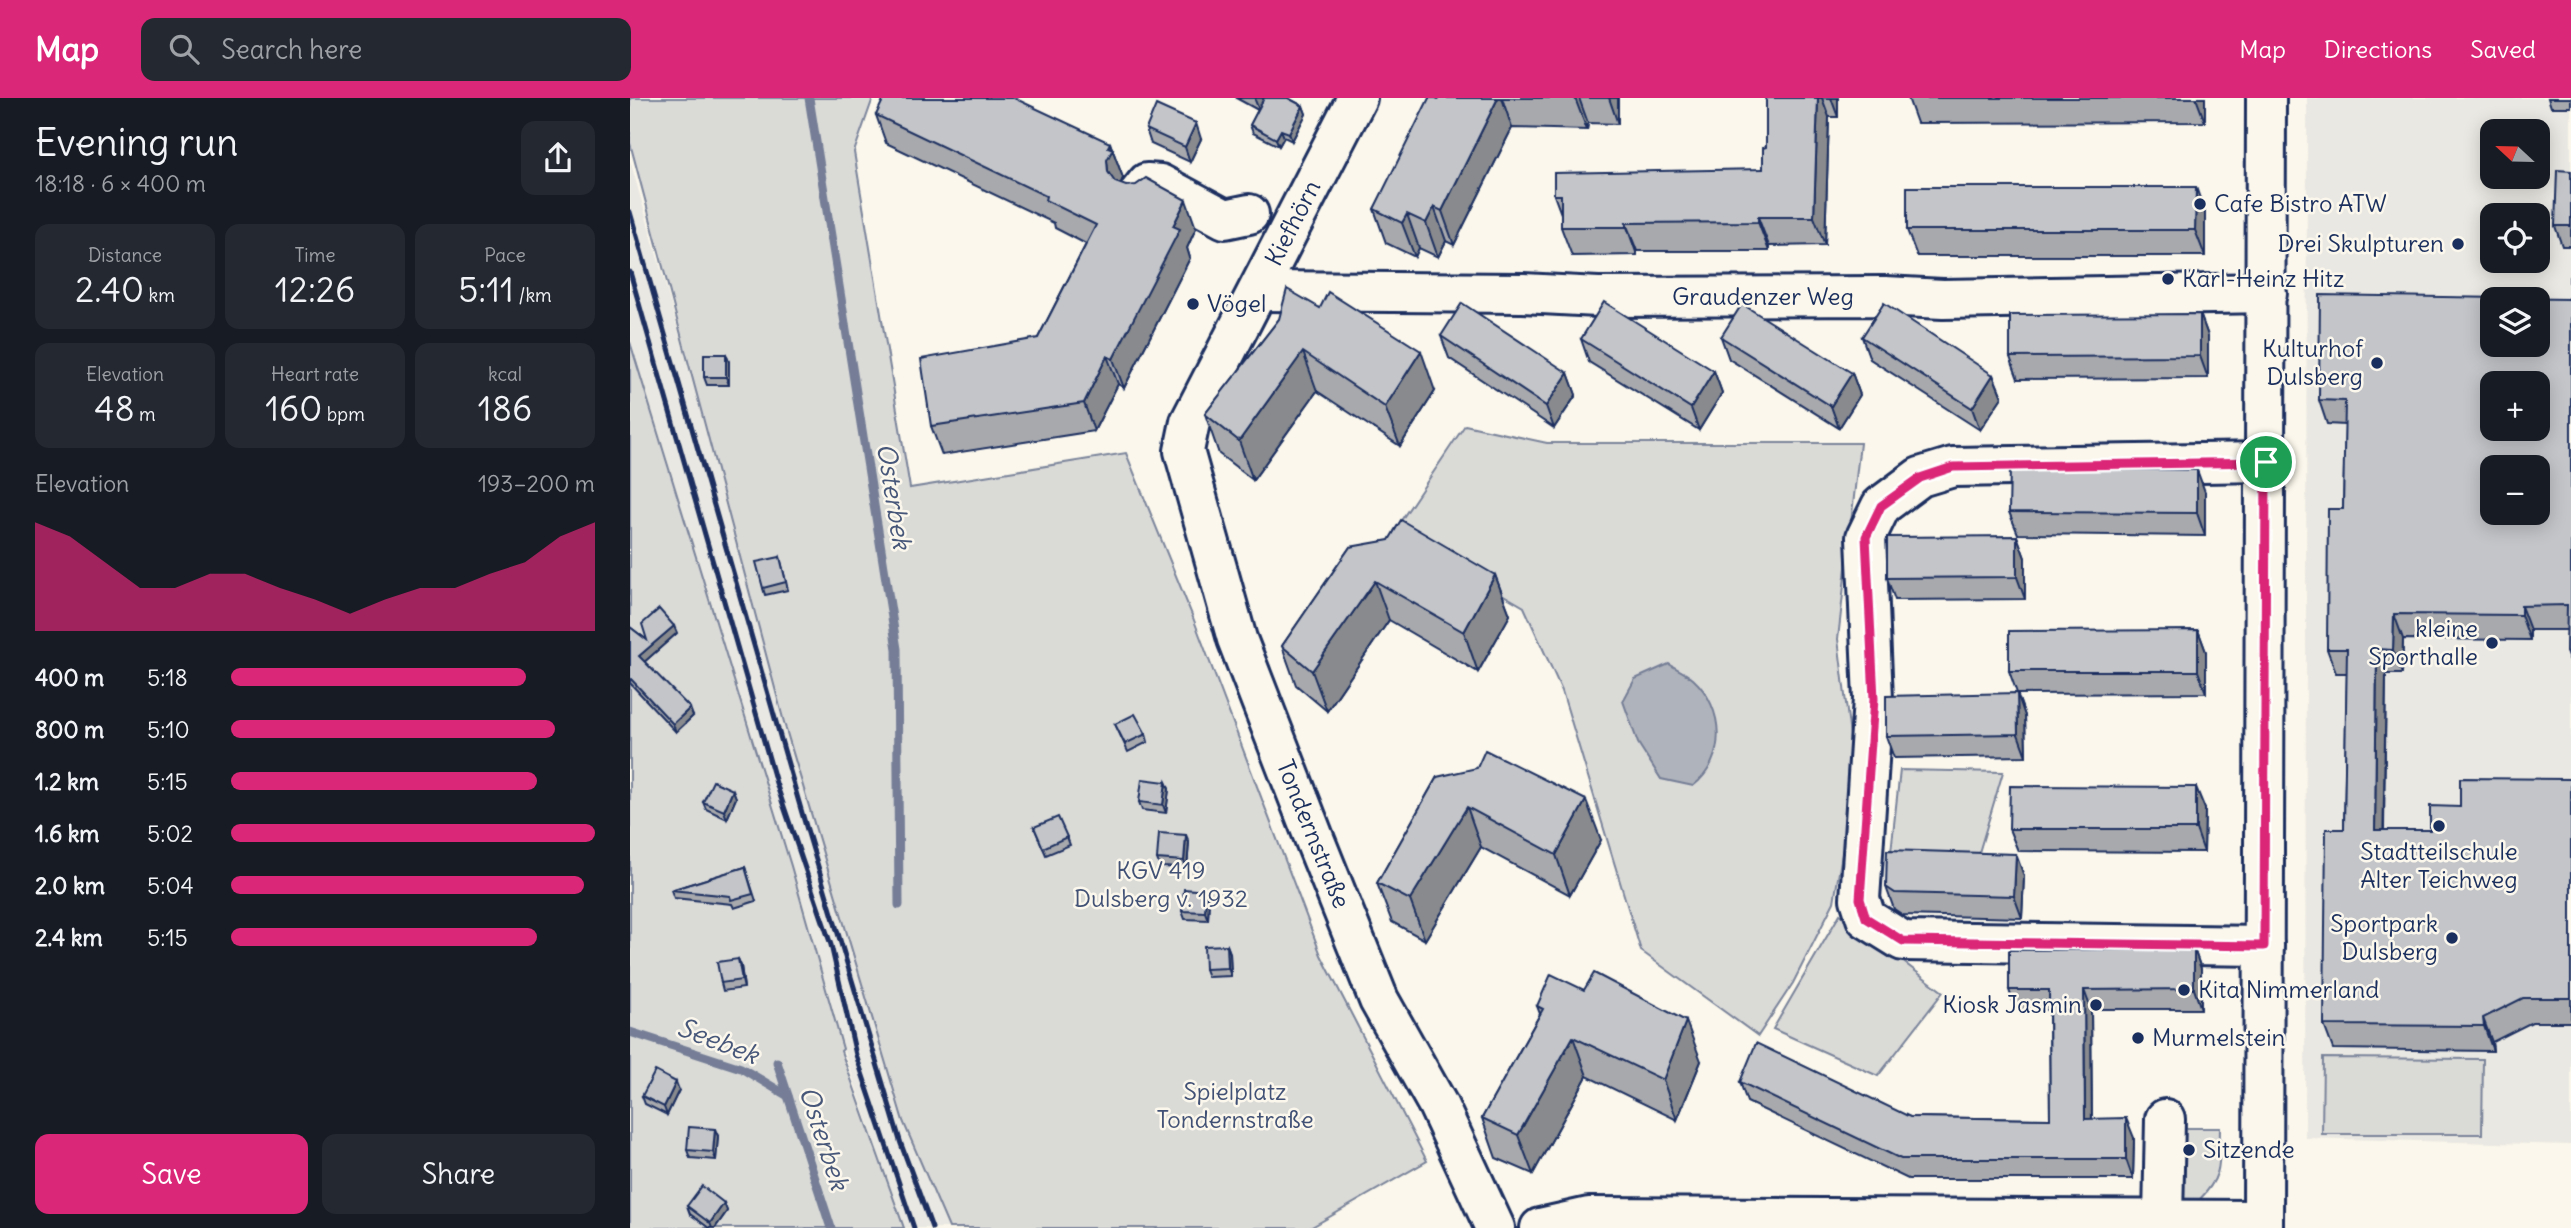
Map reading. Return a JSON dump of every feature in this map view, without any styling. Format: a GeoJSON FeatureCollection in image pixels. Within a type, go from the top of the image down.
{"type":"FeatureCollection","features":[{"type":"Feature","properties":{"kind":"street","name":"Kiefhörn"},"geometry":{"type":"LineString","coordinates":[[1190,422],[1357,98]]}},
{"type":"Feature","properties":{"kind":"street"},"geometry":{"type":"LineString","coordinates":[[1540,1228],[1589,1217],[2163,1219],[2263,1224],[2266,98]]}},
{"type":"Feature","properties":{"kind":"street"},"geometry":{"type":"LineString","coordinates":[[1139,193],[1147,183],[1160,184],[1226,219],[1249,214]]}},
{"type":"Feature","properties":{"kind":"street","name":"Graudenzer Weg"},"geometry":{"type":"LineString","coordinates":[[1259,291],[1523,293],[1612,297],[1885,296],[1943,299],[2267,293]]}},
{"type":"Feature","properties":{"kind":"street","name":"Tondernstraße"},"geometry":{"type":"LineString","coordinates":[[1190,422],[1184,451],[1237,639],[1379,1000],[1438,1105],[1488,1226]]}},
{"type":"Feature","properties":{"kind":"street"},"geometry":{"type":"LineString","coordinates":[[2264,946],[1903,941],[1866,918],[1860,899],[1874,699],[1866,537],[1881,506],[1920,478],[1953,467],[2266,462]]}},
{"type":"Feature","properties":{"kind":"street"},"geometry":{"type":"LineString","coordinates":[[2163,1219],[2165,1119]]}},
{"type":"Feature","properties":{"kind":"shaded area","name":"Stadtteilschule Alter Teichweg"},"geometry":{"type":"Polygon","coordinates":[[[2307,98],[2571,98],[2571,1145],[2305,1138],[2307,98]]]}},
{"type":"Feature","properties":{"kind":"shaded area"},"geometry":{"type":"Polygon","coordinates":[[[630,160],[903,1121],[949,1228],[904,1228],[843,1049],[791,866],[630,342],[630,160]]]}},
{"type":"Feature","properties":{"kind":"shaded area"},"geometry":{"type":"Polygon","coordinates":[[[1669,664],[1690,677],[1704,691],[1716,719],[1718,734],[1712,762],[1693,786],[1661,779],[1638,743],[1623,701],[1635,679],[1669,664]]]}},
{"type":"Feature","properties":{"kind":"green space"},"geometry":{"type":"Polygon","coordinates":[[[630,98],[873,98],[854,152],[910,488],[1126,453],[1192,615],[1321,955],[1427,1161],[1310,1228],[949,1228],[903,1121],[785,726],[630,143],[630,98]]]}},
{"type":"Feature","properties":{"kind":"green space"},"geometry":{"type":"Polygon","coordinates":[[[630,342],[791,866],[843,1049],[841,1051],[904,1228],[630,1228],[630,342]]]}},
{"type":"Feature","properties":{"kind":"green space"},"geometry":{"type":"Polygon","coordinates":[[[1465,425],[1547,443],[1860,443],[1838,639],[1855,776],[1834,902],[1793,983],[1758,1036],[1641,951],[1562,691],[1524,607],[1394,531],[1465,425]]]}},
{"type":"Feature","properties":{"kind":"green space"},"geometry":{"type":"Polygon","coordinates":[[[1900,770],[2003,772],[1978,856],[1891,852],[1900,770]]]}},
{"type":"Feature","properties":{"kind":"green space"},"geometry":{"type":"Polygon","coordinates":[[[1840,914],[1943,992],[1878,1076],[1773,1029],[1840,914]]]}},
{"type":"Feature","properties":{"kind":"green space"},"geometry":{"type":"Polygon","coordinates":[[[2323,1058],[2483,1059],[2482,1134],[2322,1134],[2323,1058]]]}},
{"type":"Feature","properties":{"kind":"green space"},"geometry":{"type":"Polygon","coordinates":[[[2173,1128],[2220,1128],[2220,1159],[2216,1175],[2199,1200],[2170,1200],[2173,1128]]]}},
{"type":"Feature","properties":{"kind":"building"},"geometry":{"type":"Polygon","coordinates":[[[884,98],[1014,98],[1110,143],[1108,147],[1113,149],[1107,160],[1108,172],[1115,182],[1126,186],[1136,185],[1146,178],[1186,200],[1173,226],[1180,229],[1113,359],[1107,356],[1084,403],[931,426],[921,359],[1038,338],[1096,225],[1045,200],[1046,196],[876,115],[884,98]]]}},
{"type":"Feature","properties":{"kind":"building"},"geometry":{"type":"Polygon","coordinates":[[[1264,98],[1288,98],[1303,106],[1289,133],[1281,130],[1276,139],[1250,125],[1264,98]]]}},
{"type":"Feature","properties":{"kind":"building"},"geometry":{"type":"Polygon","coordinates":[[[1429,98],[1498,98],[1442,211],[1434,207],[1426,223],[1407,214],[1402,223],[1374,209],[1429,98]]]}},
{"type":"Feature","properties":{"kind":"building"},"geometry":{"type":"Polygon","coordinates":[[[1766,98],[1818,98],[1814,217],[1758,217],[1758,222],[1626,223],[1627,227],[1561,227],[1561,195],[1554,195],[1554,173],[1763,169],[1766,98]]]}},
{"type":"Feature","properties":{"kind":"building"},"geometry":{"type":"Polygon","coordinates":[[[1156,105],[1196,123],[1185,147],[1146,129],[1156,105]]]}},
{"type":"Feature","properties":{"kind":"building"},"geometry":{"type":"Polygon","coordinates":[[[2557,170],[2571,171],[2571,226],[2555,226],[2557,170]]]}},
{"type":"Feature","properties":{"kind":"building"},"geometry":{"type":"Polygon","coordinates":[[[1907,187],[2196,187],[2195,230],[1907,230],[1907,187]]]}},
{"type":"Feature","properties":{"kind":"building"},"geometry":{"type":"Polygon","coordinates":[[[2571,277],[2571,652],[2566,652],[2567,605],[2521,606],[2521,615],[2394,614],[2393,650],[2377,649],[2375,830],[2430,830],[2430,806],[2460,807],[2460,778],[2571,779],[2571,998],[2523,998],[2483,1018],[2484,1026],[2324,1025],[2326,829],[2344,829],[2347,649],[2327,649],[2328,509],[2343,509],[2345,401],[2319,400],[2320,295],[2480,298],[2480,357],[2550,357],[2550,299],[2569,299],[2571,277]]]}},
{"type":"Feature","properties":{"kind":"building"},"geometry":{"type":"Polygon","coordinates":[[[1287,289],[1320,308],[1328,292],[1421,351],[1385,407],[1303,352],[1239,441],[1205,414],[1279,319],[1287,289]]]}},
{"type":"Feature","properties":{"kind":"building"},"geometry":{"type":"Polygon","coordinates":[[[1604,302],[1714,371],[1691,408],[1581,339],[1604,302]]]}},
{"type":"Feature","properties":{"kind":"building"},"geometry":{"type":"Polygon","coordinates":[[[1462,303],[1568,373],[1546,406],[1441,336],[1462,303]]]}},
{"type":"Feature","properties":{"kind":"building"},"geometry":{"type":"Polygon","coordinates":[[[1884,303],[1993,375],[1972,408],[1862,337],[1884,303]]]}},
{"type":"Feature","properties":{"kind":"building"},"geometry":{"type":"Polygon","coordinates":[[[1742,304],[1852,373],[1831,406],[1721,337],[1742,304]]]}},
{"type":"Feature","properties":{"kind":"building"},"geometry":{"type":"Polygon","coordinates":[[[2200,314],[2200,356],[2010,357],[2010,315],[2200,314]]]}},
{"type":"Feature","properties":{"kind":"building"},"geometry":{"type":"Polygon","coordinates":[[[704,354],[726,354],[726,377],[704,377],[704,354]]]}},
{"type":"Feature","properties":{"kind":"building"},"geometry":{"type":"Polygon","coordinates":[[[2010,468],[2197,470],[2197,513],[2009,512],[2010,468]]]}},
{"type":"Feature","properties":{"kind":"building"},"geometry":{"type":"Polygon","coordinates":[[[1401,520],[1495,575],[1464,632],[1375,581],[1312,671],[1282,646],[1350,547],[1389,540],[1401,520]]]}},
{"type":"Feature","properties":{"kind":"building"},"geometry":{"type":"Polygon","coordinates":[[[2017,536],[2017,577],[1887,578],[1887,537],[2017,536]]]}},
{"type":"Feature","properties":{"kind":"building"},"geometry":{"type":"Polygon","coordinates":[[[780,557],[786,582],[763,588],[756,562],[780,557]]]}},
{"type":"Feature","properties":{"kind":"building"},"geometry":{"type":"Polygon","coordinates":[[[659,609],[674,626],[639,656],[690,708],[673,724],[630,678],[630,627],[647,640],[642,624],[659,609]]]}},
{"type":"Feature","properties":{"kind":"building"},"geometry":{"type":"Polygon","coordinates":[[[2198,630],[2198,671],[2009,671],[2009,631],[2198,630]]]}},
{"type":"Feature","properties":{"kind":"building"},"geometry":{"type":"Polygon","coordinates":[[[2017,693],[2018,734],[1886,736],[1886,696],[2017,693]]]}},
{"type":"Feature","properties":{"kind":"building"},"geometry":{"type":"Polygon","coordinates":[[[1135,714],[1146,734],[1125,744],[1115,724],[1135,714]]]}},
{"type":"Feature","properties":{"kind":"building"},"geometry":{"type":"Polygon","coordinates":[[[1485,750],[1586,800],[1556,855],[1467,807],[1410,900],[1377,883],[1437,777],[1477,768],[1485,750]]]}},
{"type":"Feature","properties":{"kind":"building"},"geometry":{"type":"Polygon","coordinates":[[[1142,779],[1166,782],[1163,805],[1139,802],[1142,779]]]}},
{"type":"Feature","properties":{"kind":"building"},"geometry":{"type":"Polygon","coordinates":[[[713,781],[733,790],[724,811],[703,802],[713,781]]]}},
{"type":"Feature","properties":{"kind":"building"},"geometry":{"type":"Polygon","coordinates":[[[2010,786],[2196,787],[2196,829],[2009,829],[2010,786]]]}},
{"type":"Feature","properties":{"kind":"building"},"geometry":{"type":"Polygon","coordinates":[[[1058,817],[1067,837],[1043,848],[1034,827],[1058,817]]]}},
{"type":"Feature","properties":{"kind":"building"},"geometry":{"type":"Polygon","coordinates":[[[1159,833],[1186,835],[1184,861],[1157,859],[1159,833]]]}},
{"type":"Feature","properties":{"kind":"building"},"geometry":{"type":"Polygon","coordinates":[[[1887,850],[2016,854],[2014,896],[1895,893],[1886,887],[1887,850]]]}},
{"type":"Feature","properties":{"kind":"building"},"geometry":{"type":"Polygon","coordinates":[[[745,867],[753,894],[731,900],[730,896],[671,890],[745,867]]]}},
{"type":"Feature","properties":{"kind":"building"},"geometry":{"type":"Polygon","coordinates":[[[1184,889],[1206,891],[1205,912],[1182,911],[1184,889]]]}},
{"type":"Feature","properties":{"kind":"building"},"geometry":{"type":"Polygon","coordinates":[[[1227,945],[1228,968],[1205,969],[1204,946],[1227,945]]]}},
{"type":"Feature","properties":{"kind":"building"},"geometry":{"type":"Polygon","coordinates":[[[2194,949],[2194,989],[2084,990],[2085,1119],[2126,1118],[2126,1159],[1901,1159],[1740,1082],[1756,1043],[1910,1117],[2050,1119],[2049,990],[2009,990],[2009,950],[2194,949]]]}},
{"type":"Feature","properties":{"kind":"building"},"geometry":{"type":"Polygon","coordinates":[[[738,959],[742,980],[721,983],[717,962],[738,959]]]}},
{"type":"Feature","properties":{"kind":"building"},"geometry":{"type":"Polygon","coordinates":[[[1594,973],[1686,1021],[1663,1080],[1573,1037],[1518,1135],[1482,1118],[1543,1009],[1537,1006],[1551,974],[1584,990],[1594,973]]]}},
{"type":"Feature","properties":{"kind":"building"},"geometry":{"type":"Polygon","coordinates":[[[655,1071],[676,1082],[664,1107],[642,1096],[655,1071]]]}},
{"type":"Feature","properties":{"kind":"building"},"geometry":{"type":"Polygon","coordinates":[[[689,1127],[715,1129],[713,1152],[687,1150],[689,1127]]]}},
{"type":"Feature","properties":{"kind":"building"},"geometry":{"type":"Polygon","coordinates":[[[702,1186],[724,1203],[710,1223],[687,1206],[702,1186]]]}},
{"type":"Feature","properties":{"kind":"waterway","name":"Osterbek"},"geometry":{"type":"LineString","coordinates":[[809,98],[897,649],[899,905]]}},
{"type":"Feature","properties":{"kind":"waterway","name":"Seebek"},"geometry":{"type":"LineString","coordinates":[[630,1032],[741,1068],[788,1096]]}},
{"type":"Feature","properties":{"kind":"waterway","name":"Osterbek"},"geometry":{"type":"LineString","coordinates":[[777,1062],[831,1228]]}},
{"type":"Feature","properties":{"kind":"railway"},"geometry":{"type":"LineString","coordinates":[[630,212],[802,813],[901,1144],[932,1228]]}},
{"type":"Feature","properties":{"kind":"railway"},"geometry":{"type":"LineString","coordinates":[[630,272],[776,783],[831,945],[856,1055],[914,1228]]}},
{"type":"Feature","properties":{"kind":"place","name":"Cafe Bistro ATW"},"geometry":{"type":"Point","coordinates":[2200,204]}},
{"type":"Feature","properties":{"kind":"place","name":"Drei Skulpturen"},"geometry":{"type":"Point","coordinates":[2458,244]}},
{"type":"Feature","properties":{"kind":"place","name":"Karl-Heinz Hitz"},"geometry":{"type":"Point","coordinates":[2168,279]}},
{"type":"Feature","properties":{"kind":"place","name":"Vögel"},"geometry":{"type":"Point","coordinates":[1193,304]}},
{"type":"Feature","properties":{"kind":"place","name":"Kulturhof Dulsberg"},"geometry":{"type":"Point","coordinates":[2377,363]}},
{"type":"Feature","properties":{"kind":"place","name":"kleine Sporthalle"},"geometry":{"type":"Point","coordinates":[2492,643]}},
{"type":"Feature","properties":{"kind":"place","name":"Stadtteilschule Alter Teichweg"},"geometry":{"type":"Point","coordinates":[2439,826]}},
{"type":"Feature","properties":{"kind":"place","name":"Sportpark Dulsberg"},"geometry":{"type":"Point","coordinates":[2452,938]}},
{"type":"Feature","properties":{"kind":"place","name":"Kita Nimmerland"},"geometry":{"type":"Point","coordinates":[2184,990]}},
{"type":"Feature","properties":{"kind":"place","name":"Kiosk Jasmin"},"geometry":{"type":"Point","coordinates":[2096,1005]}},
{"type":"Feature","properties":{"kind":"place","name":"Murmelstein"},"geometry":{"type":"Point","coordinates":[2138,1038]}},
{"type":"Feature","properties":{"kind":"place","name":"Sitzende"},"geometry":{"type":"Point","coordinates":[2189,1150]}},
{"type":"Feature","properties":{"kind":"route"},"geometry":{"type":"LineString","coordinates":[[2266,462],[2264,946],[1903,941],[1866,918],[1860,899],[1874,699],[1866,537],[1881,506],[1920,478],[1953,467],[2266,462]]}},
{"type":"Feature","properties":{"kind":"park label","name":"KGV 419 Dulsberg v. 1932"},"geometry":{"type":"Point","coordinates":[1161,885]}},
{"type":"Feature","properties":{"kind":"park label","name":"Spielplatz Tondernstraße"},"geometry":{"type":"Point","coordinates":[1235,1106]}}]}
